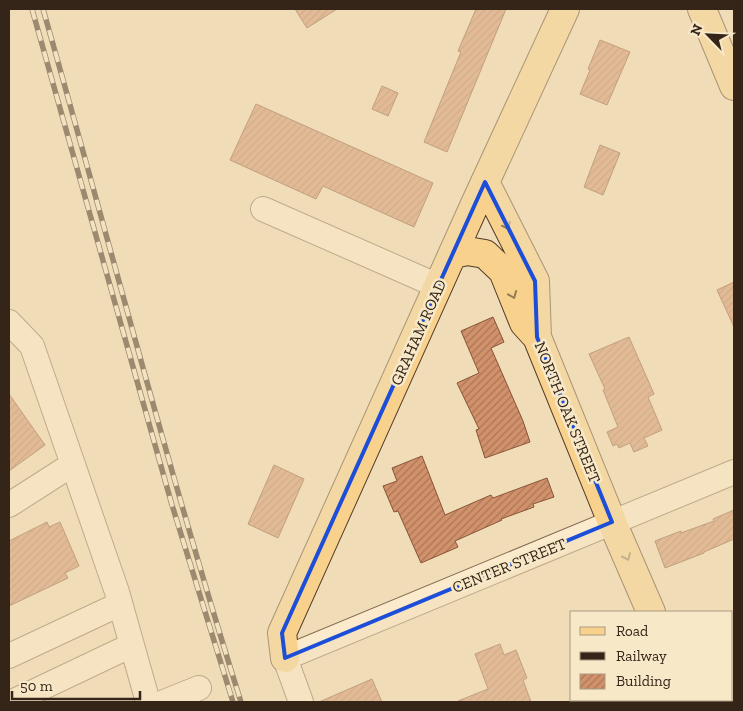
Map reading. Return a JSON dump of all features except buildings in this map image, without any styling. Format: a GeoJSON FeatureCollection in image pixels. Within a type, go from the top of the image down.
{"type":"FeatureCollection","features":[{"type":"Feature","properties":{"kind":"main road","name":"GRAHAM ROAD"},"geometry":{"type":"LineString","coordinates":[[284,658],[282,633],[565,9]]}},
{"type":"Feature","properties":{"kind":"main road"},"geometry":{"type":"LineString","coordinates":[[702,9],[728,51],[734,86]]}},
{"type":"Feature","properties":{"kind":"main road","name":"NORTH OAK STREET"},"geometry":{"type":"LineString","coordinates":[[485,182],[535,281],[537,337],[612,522],[651,611]]}},
{"type":"Feature","properties":{"kind":"main road"},"geometry":{"type":"LineString","coordinates":[[453,254],[466,251],[485,254],[503,271],[524,323],[537,337]]}},
{"type":"Feature","properties":{"kind":"street"},"geometry":{"type":"LineString","coordinates":[[263,209],[438,286]]}},
{"type":"Feature","properties":{"kind":"street"},"geometry":{"type":"LineString","coordinates":[[9,322],[32,346],[120,604],[132,645],[164,702],[199,688]]}},
{"type":"Feature","properties":{"kind":"street"},"geometry":{"type":"LineString","coordinates":[[9,505],[73,464]]}},
{"type":"Feature","properties":{"kind":"street","name":"CENTER STREET"},"geometry":{"type":"LineString","coordinates":[[284,658],[734,472]]}},
{"type":"Feature","properties":{"kind":"street"},"geometry":{"type":"LineString","coordinates":[[9,656],[120,604]]}},
{"type":"Feature","properties":{"kind":"street"},"geometry":{"type":"LineString","coordinates":[[12,702],[132,645]]}},
{"type":"Feature","properties":{"kind":"street"},"geometry":{"type":"LineString","coordinates":[[284,658],[302,702]]}},
{"type":"Feature","properties":{"kind":"highlighted area"},"geometry":{"type":"Polygon","coordinates":[[[485,182],[535,281],[537,337],[612,522],[285,658],[282,633],[485,182]]]}},
{"type":"Feature","properties":{"kind":"railway"},"geometry":{"type":"LineString","coordinates":[[32,9],[172,505],[233,702]]}},
{"type":"Feature","properties":{"kind":"railway"},"geometry":{"type":"LineString","coordinates":[[43,9],[164,443],[241,702]]}}]}
